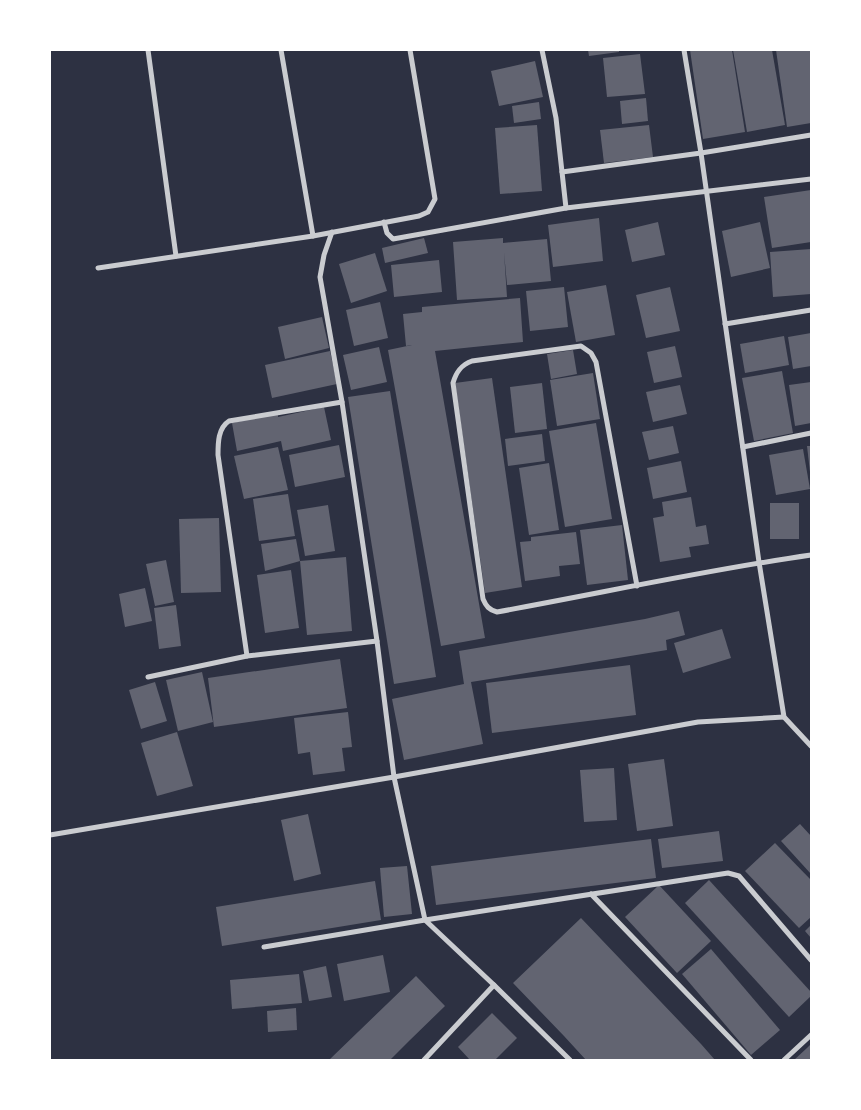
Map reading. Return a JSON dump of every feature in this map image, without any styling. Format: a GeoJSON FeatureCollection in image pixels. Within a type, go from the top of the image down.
{"type":"FeatureCollection","features":[{"type":"Feature","properties":{"kind":"street"},"geometry":{"type":"LineString","coordinates":[[148,50],[176,256]]}},
{"type":"Feature","properties":{"kind":"street"},"geometry":{"type":"LineString","coordinates":[[281,50],[313,236]]}},
{"type":"Feature","properties":{"kind":"street"},"geometry":{"type":"LineString","coordinates":[[98,268],[313,236],[424,214],[431,209],[435,200],[410,50]]}},
{"type":"Feature","properties":{"kind":"street"},"geometry":{"type":"LineString","coordinates":[[542,50],[556,118],[566,208]]}},
{"type":"Feature","properties":{"kind":"street"},"geometry":{"type":"LineString","coordinates":[[684,50],[701,153],[724,324],[784,717],[811,746]]}},
{"type":"Feature","properties":{"kind":"street"},"geometry":{"type":"LineString","coordinates":[[562,172],[701,153],[811,135]]}},
{"type":"Feature","properties":{"kind":"street"},"geometry":{"type":"LineString","coordinates":[[384,222],[387,233],[393,239],[566,208],[811,179]]}},
{"type":"Feature","properties":{"kind":"street"},"geometry":{"type":"LineString","coordinates":[[332,232],[324,255],[320,277],[342,402],[378,641],[394,777],[425,920],[494,984],[570,1060]]}},
{"type":"Feature","properties":{"kind":"street"},"geometry":{"type":"LineString","coordinates":[[724,324],[811,310]]}},
{"type":"Feature","properties":{"kind":"street"},"geometry":{"type":"LineString","coordinates":[[637,586],[596,362],[591,353],[581,346],[472,361],[465,364],[455,376],[453,383],[483,599],[486,606],[492,611],[497,612],[637,586],[760,562],[811,555]]}},
{"type":"Feature","properties":{"kind":"street"},"geometry":{"type":"LineString","coordinates":[[246,656],[218,455],[220,431],[223,424],[228,421],[342,402]]}},
{"type":"Feature","properties":{"kind":"street"},"geometry":{"type":"LineString","coordinates":[[743,447],[811,433]]}},
{"type":"Feature","properties":{"kind":"street"},"geometry":{"type":"LineString","coordinates":[[148,677],[246,656],[378,641]]}},
{"type":"Feature","properties":{"kind":"street"},"geometry":{"type":"LineString","coordinates":[[50,835],[394,777],[698,722],[784,717]]}},
{"type":"Feature","properties":{"kind":"street"},"geometry":{"type":"LineString","coordinates":[[264,947],[728,873],[739,876],[811,960]]}},
{"type":"Feature","properties":{"kind":"street"},"geometry":{"type":"LineString","coordinates":[[591,894],[751,1060]]}},
{"type":"Feature","properties":{"kind":"street"},"geometry":{"type":"LineString","coordinates":[[424,1060],[494,984]]}},
{"type":"Feature","properties":{"kind":"street"},"geometry":{"type":"LineString","coordinates":[[784,1060],[811,1035]]}},
{"type":"Feature","properties":{"kind":"building"},"geometry":{"type":"Polygon","coordinates":[[[588,50],[619,50],[619,52],[589,56],[588,50]]]}},
{"type":"Feature","properties":{"kind":"building"},"geometry":{"type":"Polygon","coordinates":[[[690,50],[732,50],[745,132],[703,139],[690,50]]]}},
{"type":"Feature","properties":{"kind":"building"},"geometry":{"type":"Polygon","coordinates":[[[733,50],[772,50],[785,125],[747,132],[733,50]]]}},
{"type":"Feature","properties":{"kind":"building"},"geometry":{"type":"Polygon","coordinates":[[[776,50],[811,50],[811,123],[787,127],[776,50]]]}},
{"type":"Feature","properties":{"kind":"building"},"geometry":{"type":"Polygon","coordinates":[[[640,54],[645,94],[607,97],[603,58],[640,54]]]}},
{"type":"Feature","properties":{"kind":"building"},"geometry":{"type":"Polygon","coordinates":[[[535,61],[543,97],[499,106],[491,71],[535,61]]]}},
{"type":"Feature","properties":{"kind":"building"},"geometry":{"type":"Polygon","coordinates":[[[646,98],[648,121],[622,124],[620,101],[646,98]]]}},
{"type":"Feature","properties":{"kind":"building"},"geometry":{"type":"Polygon","coordinates":[[[539,102],[541,119],[514,123],[512,106],[539,102]]]}},
{"type":"Feature","properties":{"kind":"building"},"geometry":{"type":"Polygon","coordinates":[[[537,125],[542,191],[500,194],[495,128],[537,125]]]}},
{"type":"Feature","properties":{"kind":"building"},"geometry":{"type":"Polygon","coordinates":[[[649,125],[653,157],[604,163],[600,130],[649,125]]]}},
{"type":"Feature","properties":{"kind":"building"},"geometry":{"type":"Polygon","coordinates":[[[811,190],[811,242],[772,248],[764,197],[811,190]]]}},
{"type":"Feature","properties":{"kind":"building"},"geometry":{"type":"Polygon","coordinates":[[[599,218],[603,261],[553,267],[548,225],[599,218]]]}},
{"type":"Feature","properties":{"kind":"building"},"geometry":{"type":"Polygon","coordinates":[[[658,222],[665,255],[632,262],[625,230],[658,222]]]}},
{"type":"Feature","properties":{"kind":"building"},"geometry":{"type":"Polygon","coordinates":[[[760,222],[770,268],[731,277],[722,231],[760,222]]]}},
{"type":"Feature","properties":{"kind":"building"},"geometry":{"type":"Polygon","coordinates":[[[424,238],[428,253],[385,263],[382,248],[424,238]]]}},
{"type":"Feature","properties":{"kind":"building"},"geometry":{"type":"Polygon","coordinates":[[[503,238],[503,243],[547,239],[551,281],[507,285],[504,252],[507,297],[457,300],[453,242],[503,238]]]}},
{"type":"Feature","properties":{"kind":"building"},"geometry":{"type":"Polygon","coordinates":[[[811,249],[811,294],[773,297],[770,252],[811,249]]]}},
{"type":"Feature","properties":{"kind":"building"},"geometry":{"type":"Polygon","coordinates":[[[375,253],[387,291],[351,303],[339,264],[375,253]]]}},
{"type":"Feature","properties":{"kind":"building"},"geometry":{"type":"Polygon","coordinates":[[[439,260],[442,292],[394,297],[391,265],[439,260]]]}},
{"type":"Feature","properties":{"kind":"building"},"geometry":{"type":"Polygon","coordinates":[[[606,285],[615,335],[576,342],[567,292],[606,285]]]}},
{"type":"Feature","properties":{"kind":"building"},"geometry":{"type":"Polygon","coordinates":[[[564,287],[568,327],[530,331],[526,291],[564,287]]]}},
{"type":"Feature","properties":{"kind":"building"},"geometry":{"type":"Polygon","coordinates":[[[670,287],[680,331],[646,338],[636,295],[670,287]]]}},
{"type":"Feature","properties":{"kind":"building"},"geometry":{"type":"Polygon","coordinates":[[[520,298],[523,342],[435,351],[485,638],[441,646],[388,350],[412,345],[406,346],[403,314],[422,312],[422,307],[520,298]]]}},
{"type":"Feature","properties":{"kind":"building"},"geometry":{"type":"Polygon","coordinates":[[[380,302],[388,338],[354,346],[346,310],[380,302]]]}},
{"type":"Feature","properties":{"kind":"building"},"geometry":{"type":"Polygon","coordinates":[[[322,317],[329,348],[285,359],[278,327],[322,317]]]}},
{"type":"Feature","properties":{"kind":"building"},"geometry":{"type":"Polygon","coordinates":[[[811,333],[811,366],[793,369],[788,337],[811,333]]]}},
{"type":"Feature","properties":{"kind":"building"},"geometry":{"type":"Polygon","coordinates":[[[784,336],[789,365],[745,373],[740,344],[784,336]]]}},
{"type":"Feature","properties":{"kind":"building"},"geometry":{"type":"Polygon","coordinates":[[[675,346],[682,377],[654,383],[647,352],[675,346]]]}},
{"type":"Feature","properties":{"kind":"building"},"geometry":{"type":"Polygon","coordinates":[[[379,347],[387,382],[351,390],[343,355],[379,347]]]}},
{"type":"Feature","properties":{"kind":"building"},"geometry":{"type":"Polygon","coordinates":[[[573,350],[577,374],[551,379],[547,354],[573,350]]]}},
{"type":"Feature","properties":{"kind":"building"},"geometry":{"type":"Polygon","coordinates":[[[330,351],[337,384],[272,398],[265,365],[330,351]]]}},
{"type":"Feature","properties":{"kind":"building"},"geometry":{"type":"Polygon","coordinates":[[[782,371],[793,433],[754,441],[742,378],[782,371]]]}},
{"type":"Feature","properties":{"kind":"building"},"geometry":{"type":"Polygon","coordinates":[[[593,373],[600,419],[557,426],[550,380],[593,373]]]}},
{"type":"Feature","properties":{"kind":"building"},"geometry":{"type":"Polygon","coordinates":[[[492,378],[522,587],[485,593],[455,383],[492,378]]]}},
{"type":"Feature","properties":{"kind":"building"},"geometry":{"type":"Polygon","coordinates":[[[811,382],[811,423],[795,426],[789,385],[811,382]]]}},
{"type":"Feature","properties":{"kind":"building"},"geometry":{"type":"Polygon","coordinates":[[[542,383],[547,429],[515,433],[510,387],[542,383]]]}},
{"type":"Feature","properties":{"kind":"building"},"geometry":{"type":"Polygon","coordinates":[[[680,385],[687,414],[653,422],[646,392],[680,385]]]}},
{"type":"Feature","properties":{"kind":"building"},"geometry":{"type":"Polygon","coordinates":[[[390,391],[436,677],[394,684],[348,397],[390,391]]]}},
{"type":"Feature","properties":{"kind":"building"},"geometry":{"type":"Polygon","coordinates":[[[324,407],[331,440],[283,451],[281,441],[237,451],[232,423],[278,413],[278,417],[324,407]]]}},
{"type":"Feature","properties":{"kind":"building"},"geometry":{"type":"Polygon","coordinates":[[[596,423],[612,519],[565,527],[549,431],[596,423]]]}},
{"type":"Feature","properties":{"kind":"building"},"geometry":{"type":"Polygon","coordinates":[[[673,426],[679,453],[649,460],[642,432],[673,426]]]}},
{"type":"Feature","properties":{"kind":"building"},"geometry":{"type":"Polygon","coordinates":[[[542,434],[545,461],[508,466],[505,439],[542,434]]]}},
{"type":"Feature","properties":{"kind":"building"},"geometry":{"type":"Polygon","coordinates":[[[339,445],[345,477],[295,487],[289,455],[339,445]]]}},
{"type":"Feature","properties":{"kind":"building"},"geometry":{"type":"Polygon","coordinates":[[[807,446],[811,446],[811,472],[810,472],[807,446]]]}},
{"type":"Feature","properties":{"kind":"building"},"geometry":{"type":"Polygon","coordinates":[[[278,447],[288,490],[244,499],[234,456],[278,447]]]}},
{"type":"Feature","properties":{"kind":"building"},"geometry":{"type":"Polygon","coordinates":[[[803,449],[810,489],[776,495],[769,455],[803,449]]]}},
{"type":"Feature","properties":{"kind":"building"},"geometry":{"type":"Polygon","coordinates":[[[681,461],[687,492],[653,499],[647,468],[681,461]]]}},
{"type":"Feature","properties":{"kind":"building"},"geometry":{"type":"Polygon","coordinates":[[[549,463],[559,530],[529,535],[519,468],[549,463]]]}},
{"type":"Feature","properties":{"kind":"building"},"geometry":{"type":"Polygon","coordinates":[[[288,494],[295,536],[259,541],[253,499],[288,494]]]}},
{"type":"Feature","properties":{"kind":"building"},"geometry":{"type":"Polygon","coordinates":[[[691,497],[696,527],[706,525],[709,544],[689,547],[691,557],[660,562],[653,518],[664,516],[662,502],[691,497]]]}},
{"type":"Feature","properties":{"kind":"building"},"geometry":{"type":"Polygon","coordinates":[[[770,503],[799,503],[799,539],[770,539],[770,503]]]}},
{"type":"Feature","properties":{"kind":"building"},"geometry":{"type":"Polygon","coordinates":[[[328,505],[335,551],[305,556],[297,510],[328,505]]]}},
{"type":"Feature","properties":{"kind":"building"},"geometry":{"type":"Polygon","coordinates":[[[219,518],[221,592],[181,593],[179,519],[219,518]]]}},
{"type":"Feature","properties":{"kind":"building"},"geometry":{"type":"Polygon","coordinates":[[[622,525],[628,580],[587,585],[580,530],[622,525]]]}},
{"type":"Feature","properties":{"kind":"building"},"geometry":{"type":"Polygon","coordinates":[[[576,532],[580,564],[559,566],[560,576],[525,581],[520,542],[531,541],[531,537],[576,532]]]}},
{"type":"Feature","properties":{"kind":"building"},"geometry":{"type":"Polygon","coordinates":[[[296,539],[300,561],[265,571],[261,544],[296,539]]]}},
{"type":"Feature","properties":{"kind":"building"},"geometry":{"type":"Polygon","coordinates":[[[346,557],[352,631],[307,635],[300,561],[346,557]]]}},
{"type":"Feature","properties":{"kind":"building"},"geometry":{"type":"Polygon","coordinates":[[[166,560],[174,602],[155,606],[146,564],[166,560]]]}},
{"type":"Feature","properties":{"kind":"building"},"geometry":{"type":"Polygon","coordinates":[[[291,570],[299,628],[265,633],[257,575],[291,570]]]}},
{"type":"Feature","properties":{"kind":"building"},"geometry":{"type":"Polygon","coordinates":[[[145,588],[152,621],[125,627],[119,594],[145,588]]]}},
{"type":"Feature","properties":{"kind":"building"},"geometry":{"type":"Polygon","coordinates":[[[176,605],[181,646],[159,649],[154,608],[176,605]]]}},
{"type":"Feature","properties":{"kind":"building"},"geometry":{"type":"Polygon","coordinates":[[[679,611],[685,635],[666,640],[667,650],[471,682],[483,744],[404,760],[392,699],[464,684],[459,651],[645,619],[679,611]]]}},
{"type":"Feature","properties":{"kind":"building"},"geometry":{"type":"Polygon","coordinates":[[[722,629],[731,658],[683,673],[674,643],[722,629]]]}},
{"type":"Feature","properties":{"kind":"building"},"geometry":{"type":"Polygon","coordinates":[[[340,659],[347,708],[214,727],[208,678],[340,659]]]}},
{"type":"Feature","properties":{"kind":"building"},"geometry":{"type":"Polygon","coordinates":[[[630,665],[636,715],[492,733],[486,683],[630,665]]]}},
{"type":"Feature","properties":{"kind":"building"},"geometry":{"type":"Polygon","coordinates":[[[202,672],[213,722],[178,731],[166,680],[202,672]]]}},
{"type":"Feature","properties":{"kind":"building"},"geometry":{"type":"Polygon","coordinates":[[[155,682],[167,721],[141,729],[129,690],[155,682]]]}},
{"type":"Feature","properties":{"kind":"building"},"geometry":{"type":"Polygon","coordinates":[[[348,712],[352,747],[342,748],[345,771],[313,775],[310,752],[298,754],[294,718],[348,712]]]}},
{"type":"Feature","properties":{"kind":"building"},"geometry":{"type":"Polygon","coordinates":[[[177,732],[193,786],[157,796],[141,743],[177,732]]]}},
{"type":"Feature","properties":{"kind":"building"},"geometry":{"type":"Polygon","coordinates":[[[664,759],[673,826],[637,831],[628,764],[664,759]]]}},
{"type":"Feature","properties":{"kind":"building"},"geometry":{"type":"Polygon","coordinates":[[[614,768],[617,820],[584,822],[580,770],[614,768]]]}},
{"type":"Feature","properties":{"kind":"building"},"geometry":{"type":"Polygon","coordinates":[[[308,814],[321,874],[294,881],[281,820],[308,814]]]}},
{"type":"Feature","properties":{"kind":"building"},"geometry":{"type":"Polygon","coordinates":[[[800,824],[811,836],[811,874],[781,841],[800,824]]]}},
{"type":"Feature","properties":{"kind":"building"},"geometry":{"type":"Polygon","coordinates":[[[719,831],[723,861],[662,868],[658,839],[719,831]]]}},
{"type":"Feature","properties":{"kind":"building"},"geometry":{"type":"Polygon","coordinates":[[[651,839],[656,878],[436,905],[431,866],[651,839]]]}},
{"type":"Feature","properties":{"kind":"building"},"geometry":{"type":"Polygon","coordinates":[[[775,843],[811,880],[811,917],[799,928],[745,871],[775,843]]]}},
{"type":"Feature","properties":{"kind":"building"},"geometry":{"type":"Polygon","coordinates":[[[407,866],[412,914],[384,917],[380,868],[407,866]]]}},
{"type":"Feature","properties":{"kind":"building"},"geometry":{"type":"Polygon","coordinates":[[[709,880],[811,992],[811,996],[789,1017],[685,903],[709,880]]]}},
{"type":"Feature","properties":{"kind":"building"},"geometry":{"type":"Polygon","coordinates":[[[375,881],[381,920],[222,946],[216,907],[375,881]]]}},
{"type":"Feature","properties":{"kind":"building"},"geometry":{"type":"Polygon","coordinates":[[[659,885],[711,941],[677,973],[625,917],[659,885]]]}},
{"type":"Feature","properties":{"kind":"building"},"geometry":{"type":"Polygon","coordinates":[[[581,918],[715,1060],[586,1060],[513,983],[581,918]]]}},
{"type":"Feature","properties":{"kind":"building"},"geometry":{"type":"Polygon","coordinates":[[[811,925],[811,938],[805,931],[811,925]]]}},
{"type":"Feature","properties":{"kind":"building"},"geometry":{"type":"Polygon","coordinates":[[[711,949],[780,1030],[751,1055],[682,974],[711,949]]]}},
{"type":"Feature","properties":{"kind":"building"},"geometry":{"type":"Polygon","coordinates":[[[383,955],[390,992],[344,1001],[337,964],[383,955]]]}},
{"type":"Feature","properties":{"kind":"building"},"geometry":{"type":"Polygon","coordinates":[[[326,966],[332,997],[309,1001],[303,971],[326,966]]]}},
{"type":"Feature","properties":{"kind":"building"},"geometry":{"type":"Polygon","coordinates":[[[299,974],[302,1003],[232,1009],[230,980],[299,974]]]}},
{"type":"Feature","properties":{"kind":"building"},"geometry":{"type":"Polygon","coordinates":[[[416,976],[445,1006],[390,1060],[329,1060],[416,976]]]}},
{"type":"Feature","properties":{"kind":"building"},"geometry":{"type":"Polygon","coordinates":[[[296,1008],[297,1030],[268,1032],[267,1011],[296,1008]]]}},
{"type":"Feature","properties":{"kind":"building"},"geometry":{"type":"Polygon","coordinates":[[[492,1013],[517,1038],[495,1060],[470,1060],[458,1047],[492,1013]]]}},
{"type":"Feature","properties":{"kind":"building"},"geometry":{"type":"Polygon","coordinates":[[[811,1044],[811,1060],[794,1060],[807,1048],[811,1044]]]}}]}
